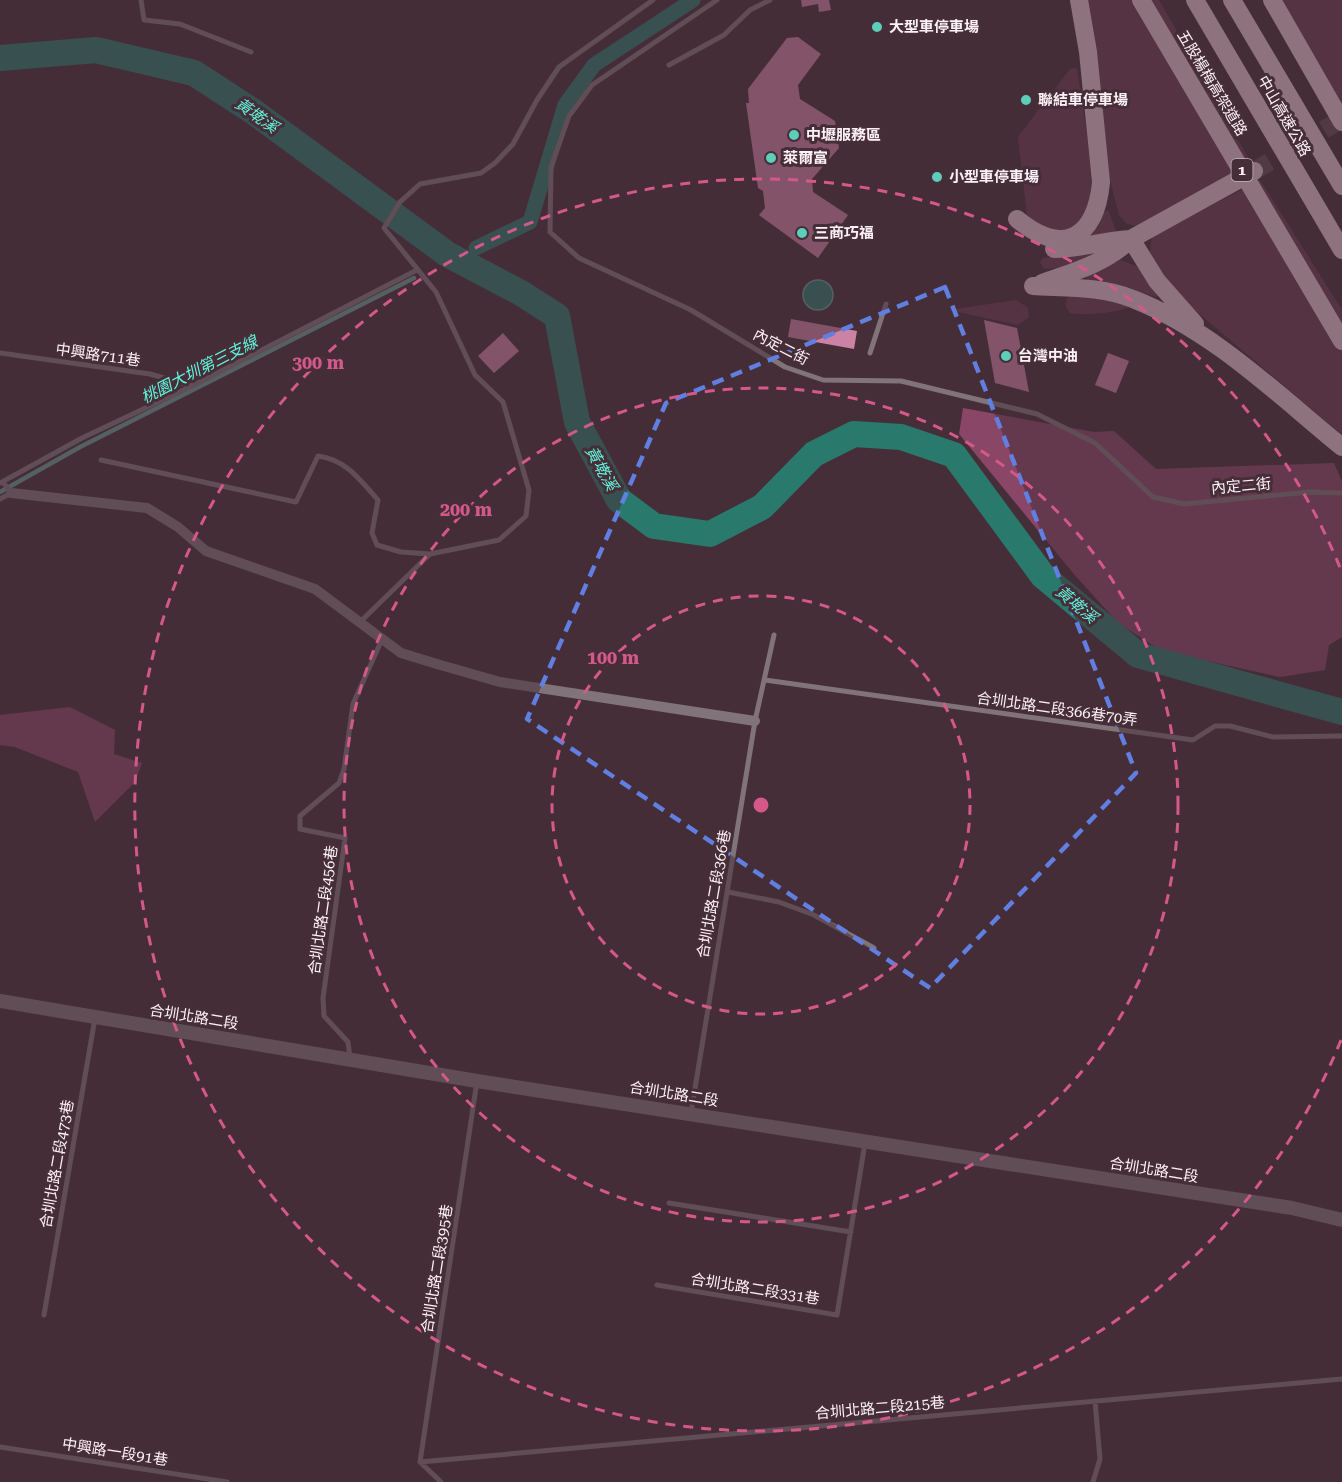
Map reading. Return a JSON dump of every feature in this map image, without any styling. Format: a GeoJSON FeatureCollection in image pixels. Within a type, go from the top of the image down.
{"type":"FeatureCollection","features":[{"type":"Feature","properties":{"kind":"highway"},"geometry":{"type":"LineString","coordinates":[[1079,0],[1088,52],[1100,170],[1099,201],[1093,219],[1076,236],[1066,239],[1047,237],[1031,231],[1017,219],[1032,239],[1047,249],[1076,249],[1116,240],[1131,240]]}},
{"type":"Feature","properties":{"kind":"highway","name":"五股楊梅高架道路"},"geometry":{"type":"LineString","coordinates":[[1141,0],[1342,340]]}},
{"type":"Feature","properties":{"kind":"highway","name":"中山高速公路"},"geometry":{"type":"LineString","coordinates":[[1195,0],[1342,250]]}},
{"type":"Feature","properties":{"kind":"highway","name":"中山高速公路"},"geometry":{"type":"LineString","coordinates":[[1232,0],[1342,186]]}},
{"type":"Feature","properties":{"kind":"highway"},"geometry":{"type":"LineString","coordinates":[[1272,0],[1342,123]]}},
{"type":"Feature","properties":{"kind":"highway"},"geometry":{"type":"LineString","coordinates":[[1254,171],[1131,240],[1117,253],[1088,267],[1033,286],[1086,289],[1131,298],[1179,320],[1211,340],[1342,447]]}},
{"type":"Feature","properties":{"kind":"highway"},"geometry":{"type":"LineString","coordinates":[[1131,240],[1157,281],[1211,340]]}},
{"type":"Feature","properties":{"kind":"street"},"geometry":{"type":"LineString","coordinates":[[11,493],[147,508],[178,526],[206,550],[315,589],[383,637],[401,653],[500,682],[755,721]]}},
{"type":"Feature","properties":{"kind":"street","name":"合圳北路二段"},"geometry":{"type":"LineString","coordinates":[[0,1001],[477,1081],[1292,1208],[1342,1220]]}},
{"type":"Feature","properties":{"kind":"lane"},"geometry":{"type":"LineString","coordinates":[[141,0],[144,20],[180,24],[250,52]]}},
{"type":"Feature","properties":{"kind":"lane"},"geometry":{"type":"LineString","coordinates":[[101,460],[296,502],[318,456],[333,458],[346,465],[378,500],[372,533],[377,544],[401,552],[430,554],[499,540],[526,516],[529,490],[503,402],[475,375],[436,292],[384,228],[400,202],[420,184],[481,173],[495,163],[513,144],[537,100],[559,67],[653,0]]}},
{"type":"Feature","properties":{"kind":"lane","name":"內定二街"},"geometry":{"type":"LineString","coordinates":[[717,0],[592,85],[569,116],[551,167],[550,232],[579,258],[691,310],[785,367],[822,380],[901,381],[1036,414],[1095,442],[1153,497],[1184,504],[1309,492],[1342,493]]}},
{"type":"Feature","properties":{"kind":"lane"},"geometry":{"type":"LineString","coordinates":[[669,65],[724,34],[750,10],[770,0]]}},
{"type":"Feature","properties":{"kind":"lane"},"geometry":{"type":"LineString","coordinates":[[0,499],[11,493],[2,483],[82,438],[192,386],[417,270]]}},
{"type":"Feature","properties":{"kind":"lane"},"geometry":{"type":"LineString","coordinates":[[870,353],[886,304]]}},
{"type":"Feature","properties":{"kind":"lane","name":"中興路711巷"},"geometry":{"type":"LineString","coordinates":[[0,353],[150,374],[192,386]]}},
{"type":"Feature","properties":{"kind":"lane"},"geometry":{"type":"LineString","coordinates":[[360,622],[430,554]]}},
{"type":"Feature","properties":{"kind":"lane","name":"合圳北路二段366巷"},"geometry":{"type":"LineString","coordinates":[[691,1113],[706,1006],[728,892],[755,721],[774,635]]}},
{"type":"Feature","properties":{"kind":"lane","name":"合圳北路二段456巷"},"geometry":{"type":"LineString","coordinates":[[350,1059],[348,1042],[324,1016],[323,998],[345,838],[300,829],[300,816],[339,783],[344,769],[352,704],[383,637]]}},
{"type":"Feature","properties":{"kind":"lane","name":"合圳北路二段366巷70弄"},"geometry":{"type":"LineString","coordinates":[[765,680],[1193,740],[1215,726],[1230,726],[1273,737],[1342,736]]}},
{"type":"Feature","properties":{"kind":"lane"},"geometry":{"type":"LineString","coordinates":[[728,892],[779,902],[814,915],[874,948]]}},
{"type":"Feature","properties":{"kind":"lane","name":"合圳北路二段473巷"},"geometry":{"type":"LineString","coordinates":[[44,1315],[95,1018]]}},
{"type":"Feature","properties":{"kind":"lane","name":"合圳北路二段395巷"},"geometry":{"type":"LineString","coordinates":[[420,1461],[477,1081]]}},
{"type":"Feature","properties":{"kind":"lane","name":"合圳北路二段331巷"},"geometry":{"type":"LineString","coordinates":[[657,1285],[837,1315],[866,1141]]}},
{"type":"Feature","properties":{"kind":"lane"},"geometry":{"type":"LineString","coordinates":[[669,1203],[850,1232]]}},
{"type":"Feature","properties":{"kind":"lane","name":"合圳北路二段215巷"},"geometry":{"type":"LineString","coordinates":[[420,1461],[1342,1379]]}},
{"type":"Feature","properties":{"kind":"lane"},"geometry":{"type":"LineString","coordinates":[[1093,1482],[1100,1458],[1095,1401]]}},
{"type":"Feature","properties":{"kind":"lane","name":"中興路一段91巷"},"geometry":{"type":"LineString","coordinates":[[0,1447],[227,1482]]}},
{"type":"Feature","properties":{"kind":"lane"},"geometry":{"type":"LineString","coordinates":[[420,1461],[441,1482]]}},
{"type":"Feature","properties":{"kind":"highlighted area"},"geometry":{"type":"Polygon","coordinates":[[[945,287],[1136,773],[930,988],[527,719],[666,403],[945,287]]]}},
{"type":"Feature","properties":{"kind":"shaded area"},"geometry":{"type":"Polygon","coordinates":[[[1085,0],[1159,0],[1251,163],[1139,227],[1126,223],[1119,215],[1107,168],[1085,0]]]}},
{"type":"Feature","properties":{"kind":"shaded area"},"geometry":{"type":"Polygon","coordinates":[[[1277,0],[1342,0],[1342,110],[1277,0]]]}},
{"type":"Feature","properties":{"kind":"shaded area"},"geometry":{"type":"Polygon","coordinates":[[[1077,68],[1090,168],[1089,206],[1084,219],[1078,225],[1067,229],[1054,229],[1040,224],[1027,215],[1018,137],[1070,69],[1077,68]]]}},
{"type":"Feature","properties":{"kind":"shaded area"},"geometry":{"type":"Polygon","coordinates":[[[1260,180],[1342,310],[1342,435],[1176,294],[1149,259],[1152,237],[1260,180]]]}},
{"type":"Feature","properties":{"kind":"shaded area"},"geometry":{"type":"Polygon","coordinates":[[[1108,210],[1116,231],[1087,237],[1098,227],[1104,212],[1108,210]]]}},
{"type":"Feature","properties":{"kind":"shaded area"},"geometry":{"type":"Polygon","coordinates":[[[1102,250],[1103,255],[1058,268],[1044,269],[1040,262],[1043,258],[1102,250]]]}},
{"type":"Feature","properties":{"kind":"shaded area"},"geometry":{"type":"Polygon","coordinates":[[[1120,260],[1138,267],[1160,294],[1156,297],[1127,287],[1087,280],[1086,276],[1120,260]]]}},
{"type":"Feature","properties":{"kind":"shaded area"},"geometry":{"type":"Polygon","coordinates":[[[818,280],[829,284],[833,295],[829,306],[818,310],[807,306],[803,295],[807,284],[818,280]]]}},
{"type":"Feature","properties":{"kind":"shaded area"},"geometry":{"type":"Polygon","coordinates":[[[1073,294],[1091,295],[1131,306],[1101,313],[1070,313],[1066,306],[1067,299],[1073,294]]]}},
{"type":"Feature","properties":{"kind":"shaded area"},"geometry":{"type":"Polygon","coordinates":[[[1016,300],[1028,308],[1029,317],[1018,325],[949,310],[1016,300]]]}},
{"type":"Feature","properties":{"kind":"shaded area"},"geometry":{"type":"Polygon","coordinates":[[[963,408],[1094,432],[1114,431],[1156,469],[1334,463],[1342,481],[1342,637],[1329,645],[1325,670],[1280,677],[1162,651],[1118,623],[1073,573],[959,434],[963,408]]]}},
{"type":"Feature","properties":{"kind":"shaded area"},"geometry":{"type":"Polygon","coordinates":[[[70,707],[115,730],[114,754],[142,763],[135,782],[95,822],[78,772],[15,747],[0,745],[0,715],[70,707]]]}},
{"type":"Feature","properties":{"kind":"building"},"geometry":{"type":"Polygon","coordinates":[[[801,0],[829,0],[831,10],[819,12],[818,4],[802,7],[801,0]]]}},
{"type":"Feature","properties":{"kind":"building","name":"中壢服務區"},"geometry":{"type":"Polygon","coordinates":[[[798,37],[821,54],[798,85],[800,99],[835,121],[839,148],[812,179],[813,192],[848,215],[818,258],[759,215],[765,208],[763,191],[758,188],[746,103],[749,103],[748,89],[787,38],[798,37]]]}},
{"type":"Feature","properties":{"kind":"building"},"geometry":{"type":"Polygon","coordinates":[[[791,319],[857,331],[854,349],[788,337],[791,319]]]}},
{"type":"Feature","properties":{"kind":"building","name":"台灣中油"},"geometry":{"type":"Polygon","coordinates":[[[984,320],[1017,328],[1029,392],[995,383],[984,320]]]}},
{"type":"Feature","properties":{"kind":"building"},"geometry":{"type":"Polygon","coordinates":[[[503,333],[519,351],[494,373],[478,356],[503,333]]]}},
{"type":"Feature","properties":{"kind":"building"},"geometry":{"type":"Polygon","coordinates":[[[1108,353],[1129,361],[1116,393],[1095,385],[1108,353]]]}},
{"type":"Feature","properties":{"kind":"waterway","name":"桃園大圳第三支線"},"geometry":{"type":"LineString","coordinates":[[476,248],[530,222],[565,105],[594,65],[693,0]]}},
{"type":"Feature","properties":{"kind":"waterway","name":"黃墘溪"},"geometry":{"type":"LineString","coordinates":[[0,58],[96,50],[194,73],[254,112],[447,254],[521,293],[557,316],[577,422],[619,500],[654,526],[710,534],[762,507],[814,454],[854,434],[901,437],[954,455],[1043,576],[1138,655],[1342,712]]}},
{"type":"Feature","properties":{"kind":"waterway","name":"桃園大圳第三支線"},"geometry":{"type":"LineString","coordinates":[[0,492],[80,447],[414,278]]}},
{"type":"Feature","properties":{"kind":"tunnel"},"geometry":{"type":"LineString","coordinates":[[1254,171],[1342,119]]}},
{"type":"Feature","properties":{"kind":"place","name":"大型車停車場"},"geometry":{"type":"Point","coordinates":[877,27]}},
{"type":"Feature","properties":{"kind":"place","name":"聯結車停車場"},"geometry":{"type":"Point","coordinates":[1026,100]}},
{"type":"Feature","properties":{"kind":"place","name":"中壢服務區"},"geometry":{"type":"Point","coordinates":[794,135]}},
{"type":"Feature","properties":{"kind":"place","name":"萊爾富"},"geometry":{"type":"Point","coordinates":[771,158]}},
{"type":"Feature","properties":{"kind":"place","name":"小型車停車場"},"geometry":{"type":"Point","coordinates":[937,177]}},
{"type":"Feature","properties":{"kind":"place","name":"三商巧福"},"geometry":{"type":"Point","coordinates":[802,233]}},
{"type":"Feature","properties":{"kind":"place","name":"台灣中油"},"geometry":{"type":"Point","coordinates":[1006,356]}}]}
